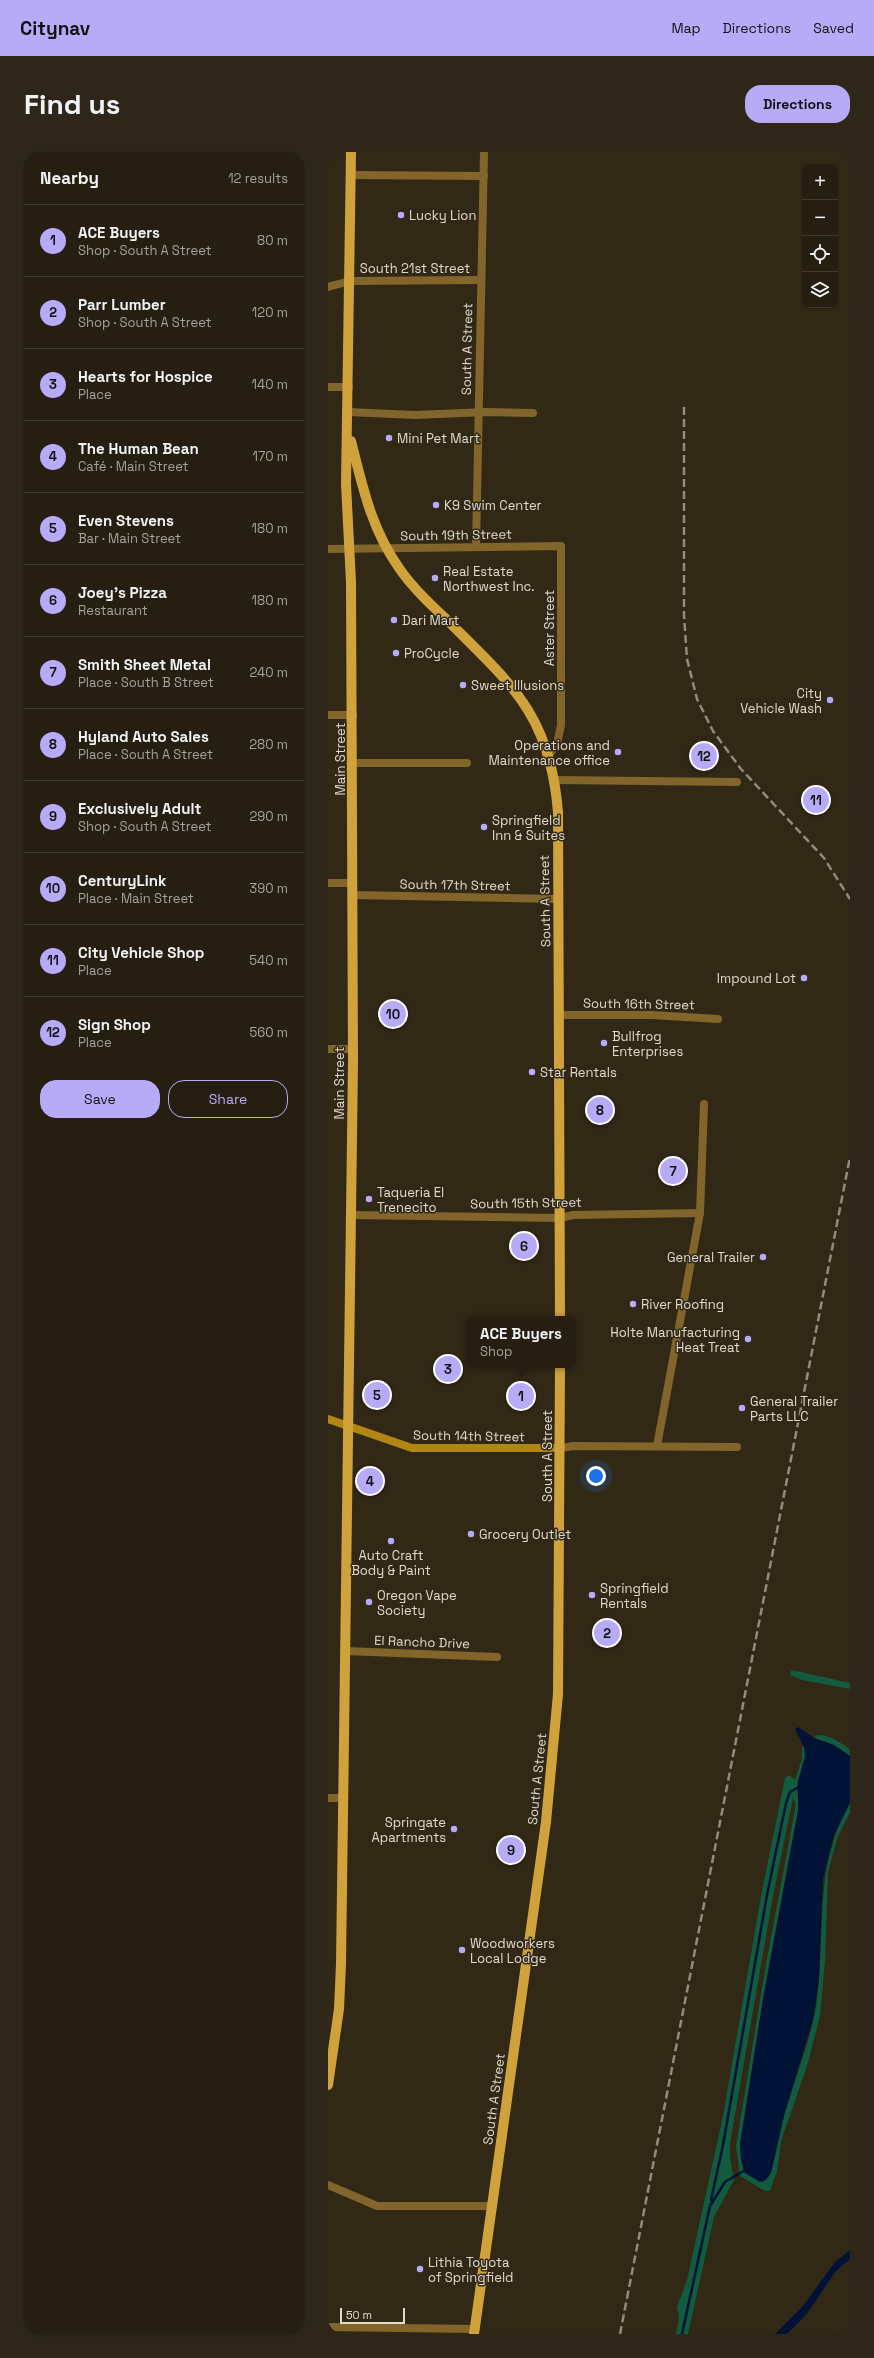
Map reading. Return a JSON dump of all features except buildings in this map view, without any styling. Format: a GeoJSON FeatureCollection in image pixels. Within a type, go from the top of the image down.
{"type":"FeatureCollection","features":[{"type":"Feature","properties":{"kind":"main road","name":"Main Street"},"geometry":{"type":"LineString","coordinates":[[328,2085],[339,2005],[352,1215],[353,715],[351,549],[346,484],[349,387],[351,152]]}},
{"type":"Feature","properties":{"kind":"main road","name":"South A Street"},"geometry":{"type":"LineString","coordinates":[[348,429],[365,499],[374,525],[385,548],[418,592],[508,681],[526,704],[549,755],[555,780],[558,812],[560,1014],[560,1316]]}},
{"type":"Feature","properties":{"kind":"main road","name":"South A Street"},"geometry":{"type":"LineString","coordinates":[[474,2331],[545,1829],[554,1748],[558,1694],[561,1448],[560,1368]]}},
{"type":"Feature","properties":{"kind":"main road","name":"South 14th Street"},"geometry":{"type":"LineString","coordinates":[[328,1419],[348,1424],[393,1443],[412,1448],[561,1448]]}},
{"type":"Feature","properties":{"kind":"street","name":"South A Street"},"geometry":{"type":"LineString","coordinates":[[476,547],[484,152]]}},
{"type":"Feature","properties":{"kind":"street"},"geometry":{"type":"LineString","coordinates":[[351,175],[484,176]]}},
{"type":"Feature","properties":{"kind":"street","name":"South 21st Street"},"geometry":{"type":"LineString","coordinates":[[328,286],[350,281],[481,280]]}},
{"type":"Feature","properties":{"kind":"street"},"geometry":{"type":"LineString","coordinates":[[328,387],[349,387]]}},
{"type":"Feature","properties":{"kind":"street"},"geometry":{"type":"LineString","coordinates":[[348,412],[415,415],[533,413]]}},
{"type":"Feature","properties":{"kind":"street","name":"South 19th Street"},"geometry":{"type":"LineString","coordinates":[[328,549],[561,546]]}},
{"type":"Feature","properties":{"kind":"street","name":"Aster Street"},"geometry":{"type":"LineString","coordinates":[[549,755],[557,744],[561,725],[561,546]]}},
{"type":"Feature","properties":{"kind":"street"},"geometry":{"type":"LineString","coordinates":[[328,715],[353,715]]}},
{"type":"Feature","properties":{"kind":"street"},"geometry":{"type":"LineString","coordinates":[[353,763],[467,762]]}},
{"type":"Feature","properties":{"kind":"street"},"geometry":{"type":"LineString","coordinates":[[555,780],[737,782]]}},
{"type":"Feature","properties":{"kind":"street"},"geometry":{"type":"LineString","coordinates":[[328,883],[353,883]]}},
{"type":"Feature","properties":{"kind":"street","name":"South 17th Street"},"geometry":{"type":"LineString","coordinates":[[353,895],[558,899]]}},
{"type":"Feature","properties":{"kind":"street","name":"South 16th Street"},"geometry":{"type":"LineString","coordinates":[[560,1014],[652,1015],[718,1019]]}},
{"type":"Feature","properties":{"kind":"street"},"geometry":{"type":"LineString","coordinates":[[328,1049],[353,1049]]}},
{"type":"Feature","properties":{"kind":"street"},"geometry":{"type":"LineString","coordinates":[[656,1446],[700,1213],[704,1104]]}},
{"type":"Feature","properties":{"kind":"street","name":"South 15th Street"},"geometry":{"type":"LineString","coordinates":[[352,1215],[560,1218],[573,1215],[700,1213]]}},
{"type":"Feature","properties":{"kind":"street","name":"South 14th Street"},"geometry":{"type":"LineString","coordinates":[[561,1448],[573,1446],[737,1447]]}},
{"type":"Feature","properties":{"kind":"street","name":"El Rancho Drive"},"geometry":{"type":"LineString","coordinates":[[346,1651],[497,1657]]}},
{"type":"Feature","properties":{"kind":"street"},"geometry":{"type":"LineString","coordinates":[[328,1798],[343,1798]]}},
{"type":"Feature","properties":{"kind":"street"},"geometry":{"type":"LineString","coordinates":[[328,2185],[377,2206],[491,2206]]}},
{"type":"Feature","properties":{"kind":"street"},"geometry":{"type":"LineString","coordinates":[[328,2327],[474,2331]]}},
{"type":"Feature","properties":{"kind":"green space"},"geometry":{"type":"Polygon","coordinates":[[[791,1670],[850,1683],[850,1689],[802,1680],[790,1675],[791,1670]]]}},
{"type":"Feature","properties":{"kind":"green space"},"geometry":{"type":"Polygon","coordinates":[[[816,1735],[830,1737],[843,1744],[850,1750],[850,1756],[834,1745],[814,1738],[816,1735]]]}},
{"type":"Feature","properties":{"kind":"green space"},"geometry":{"type":"Polygon","coordinates":[[[802,1746],[805,1750],[806,1759],[797,1785],[798,1811],[763,1999],[740,2145],[743,2169],[763,2182],[767,2179],[770,2173],[784,2115],[814,2017],[819,1974],[823,1900],[830,1852],[838,1828],[850,1803],[850,1812],[838,1836],[828,1872],[825,1961],[820,2016],[807,2066],[781,2141],[777,2171],[770,2191],[765,2191],[740,2176],[736,2146],[766,1964],[796,1804],[793,1798],[773,1896],[730,2143],[730,2158],[734,2180],[714,2217],[688,2334],[676,2334],[679,2317],[677,2307],[687,2280],[723,2116],[761,1896],[785,1778],[789,1775],[795,1780],[802,1759],[802,1746]]]}},
{"type":"Feature","properties":{"kind":"water"},"geometry":{"type":"Polygon","coordinates":[[[798,1727],[814,1738],[834,1745],[850,1756],[850,1803],[834,1835],[823,1879],[819,1978],[814,2016],[784,2116],[771,2173],[766,2180],[760,2182],[745,2173],[741,2159],[740,2145],[763,1999],[798,1811],[798,1782],[805,1756],[804,1747],[795,1729],[798,1727]]]}},
{"type":"Feature","properties":{"kind":"water"},"geometry":{"type":"Polygon","coordinates":[[[850,2250],[850,2259],[836,2271],[806,2315],[787,2334],[775,2334],[803,2306],[835,2262],[850,2250]]]}},
{"type":"Feature","properties":{"kind":"waterway"},"geometry":{"type":"LineString","coordinates":[[711,2200],[723,2145],[767,1895],[786,1803],[790,1792],[799,1787]]}},
{"type":"Feature","properties":{"kind":"waterway"},"geometry":{"type":"LineString","coordinates":[[682,2334],[710,2206],[725,2182],[747,2169]]}},
{"type":"Feature","properties":{"kind":"railway"},"geometry":{"type":"LineString","coordinates":[[684,407],[684,615],[687,659],[697,699],[713,731],[741,769],[824,858],[850,899]]}},
{"type":"Feature","properties":{"kind":"railway"},"geometry":{"type":"LineString","coordinates":[[620,2334],[850,1157]]}},
{"type":"Feature","properties":{"kind":"place","name":"Lucky Lion"},"geometry":{"type":"Point","coordinates":[401,215]}},
{"type":"Feature","properties":{"kind":"place","name":"Mini Pet Mart"},"geometry":{"type":"Point","coordinates":[389,438]}},
{"type":"Feature","properties":{"kind":"place","name":"K9 Swim Center"},"geometry":{"type":"Point","coordinates":[436,505]}},
{"type":"Feature","properties":{"kind":"place","name":"Real Estate Northwest Inc."},"geometry":{"type":"Point","coordinates":[435,578]}},
{"type":"Feature","properties":{"kind":"place","name":"Dari Mart"},"geometry":{"type":"Point","coordinates":[394,620]}},
{"type":"Feature","properties":{"kind":"place","name":"ProCycle"},"geometry":{"type":"Point","coordinates":[396,653]}},
{"type":"Feature","properties":{"kind":"place","name":"Sweet Illusions"},"geometry":{"type":"Point","coordinates":[463,685]}},
{"type":"Feature","properties":{"kind":"place","name":"City Vehicle Wash"},"geometry":{"type":"Point","coordinates":[830,700]}},
{"type":"Feature","properties":{"kind":"place","name":"Operations and Maintenance office"},"geometry":{"type":"Point","coordinates":[618,752]}},
{"type":"Feature","properties":{"kind":"place","name":"Sign Shop"},"geometry":{"type":"Point","coordinates":[704,756]}},
{"type":"Feature","properties":{"kind":"place","name":"City Vehicle Shop"},"geometry":{"type":"Point","coordinates":[816,800]}},
{"type":"Feature","properties":{"kind":"place","name":"Springfield Inn & Suites"},"geometry":{"type":"Point","coordinates":[484,827]}},
{"type":"Feature","properties":{"kind":"place","name":"Impound Lot"},"geometry":{"type":"Point","coordinates":[804,978]}},
{"type":"Feature","properties":{"kind":"place","name":"CenturyLink"},"geometry":{"type":"Point","coordinates":[393,1014]}},
{"type":"Feature","properties":{"kind":"place","name":"Bullfrog Enterprises"},"geometry":{"type":"Point","coordinates":[604,1043]}},
{"type":"Feature","properties":{"kind":"place","name":"Star Rentals"},"geometry":{"type":"Point","coordinates":[532,1072]}},
{"type":"Feature","properties":{"kind":"place","name":"Hyland Auto Sales"},"geometry":{"type":"Point","coordinates":[600,1110]}},
{"type":"Feature","properties":{"kind":"place","name":"Smith Sheet Metal"},"geometry":{"type":"Point","coordinates":[673,1171]}},
{"type":"Feature","properties":{"kind":"place","name":"Taqueria El Trenecito"},"geometry":{"type":"Point","coordinates":[369,1199]}},
{"type":"Feature","properties":{"kind":"place","name":"Joey's Pizza"},"geometry":{"type":"Point","coordinates":[524,1246]}},
{"type":"Feature","properties":{"kind":"place","name":"General Trailer"},"geometry":{"type":"Point","coordinates":[763,1257]}},
{"type":"Feature","properties":{"kind":"place","name":"River Roofing"},"geometry":{"type":"Point","coordinates":[633,1304]}},
{"type":"Feature","properties":{"kind":"place","name":"Holte Manufacturing Heat Treat"},"geometry":{"type":"Point","coordinates":[748,1339]}},
{"type":"Feature","properties":{"kind":"place","name":"Hearts for Hospice"},"geometry":{"type":"Point","coordinates":[448,1369]}},
{"type":"Feature","properties":{"kind":"place","name":"Even Stevens"},"geometry":{"type":"Point","coordinates":[377,1395]}},
{"type":"Feature","properties":{"kind":"place","name":"ACE Buyers"},"geometry":{"type":"Point","coordinates":[521,1396]}},
{"type":"Feature","properties":{"kind":"place","name":"General Trailer Parts LLC"},"geometry":{"type":"Point","coordinates":[742,1408]}},
{"type":"Feature","properties":{"kind":"place","name":"The Human Bean"},"geometry":{"type":"Point","coordinates":[370,1481]}},
{"type":"Feature","properties":{"kind":"place","name":"Grocery Outlet"},"geometry":{"type":"Point","coordinates":[471,1534]}},
{"type":"Feature","properties":{"kind":"place","name":"Auto Craft Body & Paint"},"geometry":{"type":"Point","coordinates":[391,1541]}},
{"type":"Feature","properties":{"kind":"place","name":"Springfield Rentals"},"geometry":{"type":"Point","coordinates":[592,1595]}},
{"type":"Feature","properties":{"kind":"place","name":"Oregon Vape Society"},"geometry":{"type":"Point","coordinates":[369,1602]}},
{"type":"Feature","properties":{"kind":"place","name":"Parr Lumber"},"geometry":{"type":"Point","coordinates":[607,1633]}},
{"type":"Feature","properties":{"kind":"place","name":"Springate Apartments"},"geometry":{"type":"Point","coordinates":[454,1829]}},
{"type":"Feature","properties":{"kind":"place","name":"Exclusively Adult"},"geometry":{"type":"Point","coordinates":[511,1850]}},
{"type":"Feature","properties":{"kind":"place","name":"Woodworkers Local Lodge"},"geometry":{"type":"Point","coordinates":[462,1950]}},
{"type":"Feature","properties":{"kind":"place","name":"Lithia Toyota of Springfield"},"geometry":{"type":"Point","coordinates":[420,2269]}}]}
